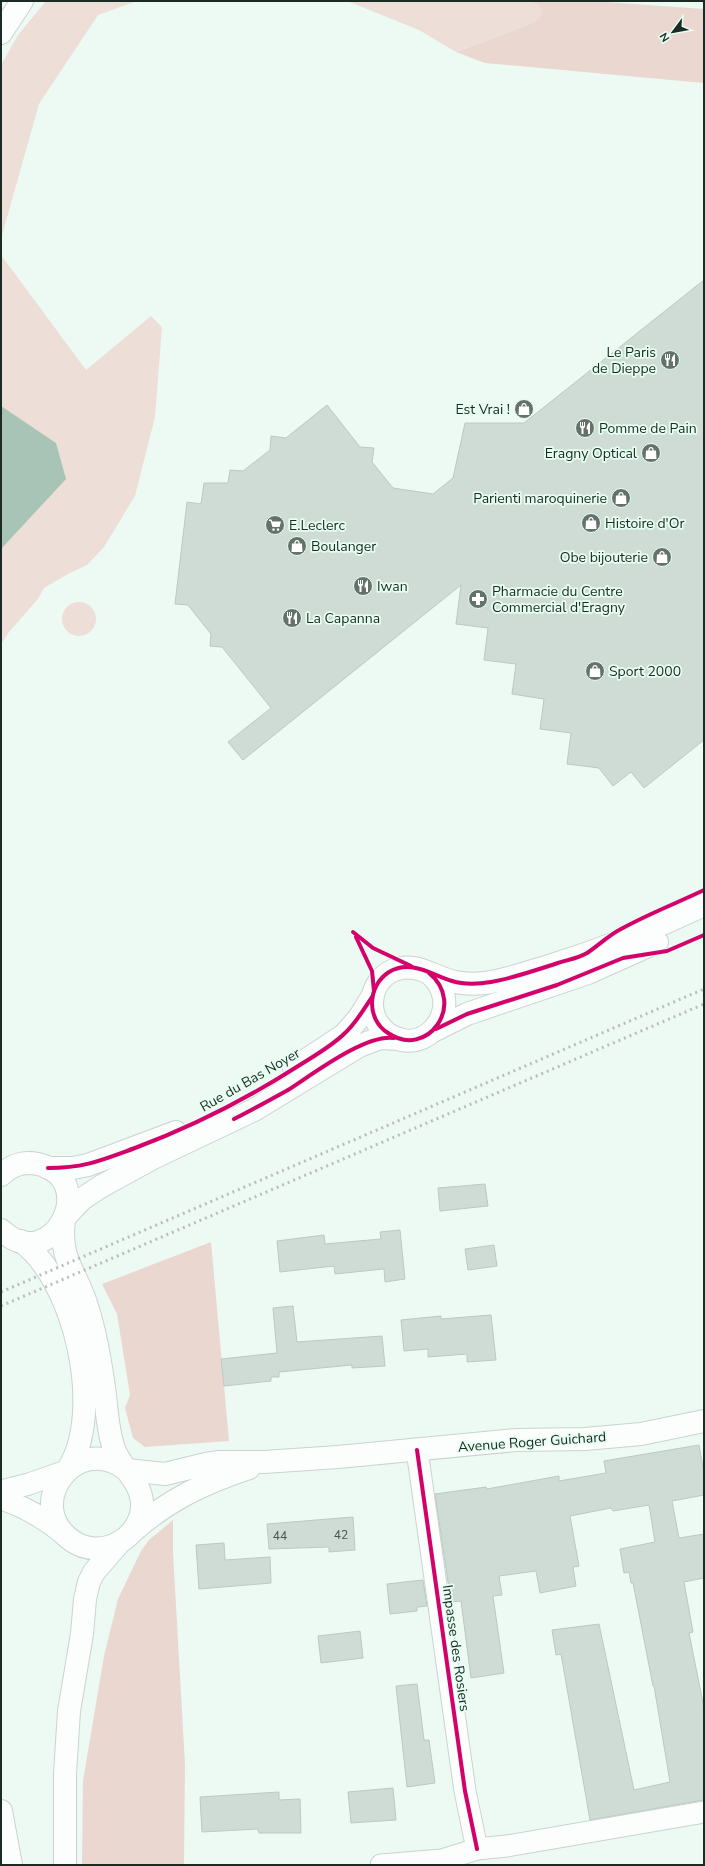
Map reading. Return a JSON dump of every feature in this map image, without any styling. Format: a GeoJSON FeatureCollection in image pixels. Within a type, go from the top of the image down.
{"type":"FeatureCollection","features":[{"type":"Feature","properties":{"kind":"main road"},"geometry":{"type":"LineString","coordinates":[[1,33],[22,1]]}},
{"type":"Feature","properties":{"kind":"main road"},"geometry":{"type":"LineString","coordinates":[[704,906],[626,940],[499,981],[467,984],[454,982],[412,967],[394,970],[380,980],[372,997],[372,1009],[379,1026],[388,1034],[399,1039],[417,1039],[467,1014],[588,973],[704,921]]}},
{"type":"Feature","properties":{"kind":"main road"},"geometry":{"type":"LineString","coordinates":[[429,973],[441,987],[445,1004],[443,1016],[432,1031]]}},
{"type":"Feature","properties":{"kind":"main road","name":"Rue du Bas Noyer"},"geometry":{"type":"LineString","coordinates":[[1,1175],[10,1168],[22,1164],[35,1164],[48,1168],[73,1168],[95,1163],[186,1128],[229,1108],[272,1083],[339,1038],[351,1028],[372,997]]}},
{"type":"Feature","properties":{"kind":"main road","name":"Rue du Bas Noyer"},"geometry":{"type":"LineString","coordinates":[[10,1238],[33,1241],[46,1238],[57,1230],[65,1218],[82,1199],[100,1187],[159,1155],[254,1110],[359,1046],[380,1038],[399,1039]]}},
{"type":"Feature","properties":{"kind":"main road"},"geometry":{"type":"LineString","coordinates":[[48,1168],[55,1172],[65,1186],[68,1203],[62,1236],[64,1250],[86,1303],[99,1352],[111,1439],[114,1450],[125,1469],[136,1482],[142,1500],[139,1518],[125,1538],[94,1572],[87,1589],[82,1634],[69,1711],[64,1774],[65,1865]]}},
{"type":"Feature","properties":{"kind":"main road"},"geometry":{"type":"LineString","coordinates":[[10,1238],[34,1251],[47,1268],[63,1297],[76,1335],[83,1375],[83,1424],[80,1447],[56,1486],[52,1504],[56,1522],[68,1537],[78,1544],[90,1548],[108,1547],[125,1538]]}},
{"type":"Feature","properties":{"kind":"main road","name":"Avenue Roger Guichard"},"geometry":{"type":"LineString","coordinates":[[125,1469],[164,1474],[206,1464],[264,1462],[417,1450],[516,1440],[585,1439],[641,1434],[704,1421]]}},
{"type":"Feature","properties":{"kind":"main road"},"geometry":{"type":"LineString","coordinates":[[67,1470],[82,1461],[95,1459],[113,1462],[125,1469]]}},
{"type":"Feature","properties":{"kind":"main road","name":"Avenue Roger Guichard"},"geometry":{"type":"LineString","coordinates":[[125,1538],[163,1506],[185,1493],[264,1462]]}},
{"type":"Feature","properties":{"kind":"main road"},"geometry":{"type":"LineString","coordinates":[[1,1811],[11,1865]]}},
{"type":"Feature","properties":{"kind":"street","name":"Impasse des Rosiers"},"geometry":{"type":"LineString","coordinates":[[417,1450],[465,1790],[477,1849]]}},
{"type":"Feature","properties":{"kind":"street"},"geometry":{"type":"LineString","coordinates":[[1,1491],[29,1484],[67,1470]]}},
{"type":"Feature","properties":{"kind":"street"},"geometry":{"type":"LineString","coordinates":[[1,1499],[16,1504],[42,1518],[68,1537]]}},
{"type":"Feature","properties":{"kind":"street"},"geometry":{"type":"LineString","coordinates":[[381,1865],[442,1860],[477,1849],[507,1846],[704,1812]]}},
{"type":"Feature","properties":{"kind":"shaded area"},"geometry":{"type":"Polygon","coordinates":[[[46,1],[137,1],[98,15],[39,104],[1,239],[1,65],[18,35],[46,1]]]}},
{"type":"Feature","properties":{"kind":"shaded area"},"geometry":{"type":"Polygon","coordinates":[[[347,1],[528,1],[538,5],[542,11],[539,19],[528,25],[456,52],[419,30],[347,1]]]}},
{"type":"Feature","properties":{"kind":"shaded area"},"geometry":{"type":"Polygon","coordinates":[[[528,1],[592,1],[704,9],[704,83],[485,63],[456,52],[528,25],[539,19],[542,11],[538,5],[528,1]]]}},
{"type":"Feature","properties":{"kind":"shaded area"},"geometry":{"type":"Polygon","coordinates":[[[1,255],[86,370],[151,316],[162,327],[155,417],[135,496],[104,547],[87,565],[44,588],[38,599],[9,632],[1,644],[1,255]]]}},
{"type":"Feature","properties":{"kind":"shaded area"},"geometry":{"type":"Polygon","coordinates":[[[1,406],[56,443],[66,479],[1,549],[1,406]]]}},
{"type":"Feature","properties":{"kind":"shaded area"},"geometry":{"type":"Polygon","coordinates":[[[76,602],[82,602],[91,607],[95,613],[95,625],[91,631],[82,636],[76,636],[67,631],[62,622],[62,616],[67,607],[76,602]]]}},
{"type":"Feature","properties":{"kind":"shaded area"},"geometry":{"type":"Polygon","coordinates":[[[211,1242],[229,1441],[145,1447],[133,1438],[125,1408],[130,1395],[117,1314],[102,1284],[211,1242]]]}},
{"type":"Feature","properties":{"kind":"shaded area"},"geometry":{"type":"Polygon","coordinates":[[[173,1520],[173,1552],[185,1765],[184,1865],[82,1865],[83,1781],[104,1656],[118,1599],[141,1551],[149,1540],[173,1520]]]}},
{"type":"Feature","properties":{"kind":"building"},"geometry":{"type":"Polygon","coordinates":[[[704,280],[704,740],[644,788],[631,772],[613,786],[599,768],[567,764],[571,733],[540,729],[544,699],[512,694],[516,664],[484,660],[488,628],[456,624],[461,585],[243,760],[228,742],[271,708],[222,647],[210,646],[211,634],[188,605],[175,604],[187,502],[201,504],[204,483],[228,483],[230,470],[243,471],[270,450],[271,436],[286,438],[327,405],[360,447],[374,448],[372,462],[393,488],[433,494],[453,478],[465,423],[524,423],[704,280]]]}},
{"type":"Feature","properties":{"kind":"building"},"geometry":{"type":"Polygon","coordinates":[[[485,1184],[488,1206],[440,1211],[438,1188],[485,1184]]]}},
{"type":"Feature","properties":{"kind":"building"},"geometry":{"type":"Polygon","coordinates":[[[400,1230],[405,1279],[385,1282],[384,1269],[335,1274],[334,1266],[280,1272],[277,1241],[324,1235],[325,1244],[381,1239],[380,1232],[400,1230]]]}},
{"type":"Feature","properties":{"kind":"building"},"geometry":{"type":"Polygon","coordinates":[[[494,1245],[497,1266],[468,1270],[465,1249],[494,1245]]]}},
{"type":"Feature","properties":{"kind":"building"},"geometry":{"type":"Polygon","coordinates":[[[293,1306],[297,1342],[382,1336],[385,1366],[352,1368],[352,1365],[279,1372],[279,1377],[271,1377],[271,1381],[224,1386],[221,1359],[277,1353],[273,1308],[293,1306]]]}},
{"type":"Feature","properties":{"kind":"building"},"geometry":{"type":"Polygon","coordinates":[[[491,1315],[496,1360],[467,1362],[467,1354],[428,1357],[428,1349],[404,1351],[401,1320],[441,1316],[441,1319],[491,1315]]]}},
{"type":"Feature","properties":{"kind":"building"},"geometry":{"type":"Polygon","coordinates":[[[699,1445],[704,1473],[704,1495],[672,1501],[679,1538],[704,1534],[704,1578],[684,1582],[693,1632],[689,1633],[704,1708],[704,1800],[590,1820],[561,1654],[556,1655],[552,1630],[599,1624],[634,1790],[670,1782],[654,1686],[633,1583],[631,1583],[629,1572],[624,1573],[620,1549],[655,1542],[649,1505],[613,1511],[611,1508],[570,1516],[579,1566],[573,1567],[576,1586],[540,1593],[536,1571],[499,1576],[502,1595],[493,1596],[504,1673],[471,1678],[461,1601],[451,1602],[435,1494],[486,1487],[487,1489],[559,1476],[559,1481],[606,1473],[604,1461],[699,1445]]]}},
{"type":"Feature","properties":{"kind":"building"},"geometry":{"type":"Polygon","coordinates":[[[353,1517],[355,1550],[329,1552],[329,1547],[269,1549],[267,1524],[353,1517]]]}},
{"type":"Feature","properties":{"kind":"building"},"geometry":{"type":"Polygon","coordinates":[[[224,1543],[225,1560],[270,1557],[271,1583],[199,1589],[196,1545],[224,1543]]]}},
{"type":"Feature","properties":{"kind":"building"},"geometry":{"type":"Polygon","coordinates":[[[423,1580],[427,1606],[417,1607],[417,1611],[390,1614],[387,1584],[423,1580]]]}},
{"type":"Feature","properties":{"kind":"building"},"geometry":{"type":"Polygon","coordinates":[[[360,1631],[363,1658],[321,1663],[318,1636],[360,1631]]]}},
{"type":"Feature","properties":{"kind":"building"},"geometry":{"type":"Polygon","coordinates":[[[417,1684],[424,1740],[429,1740],[435,1783],[407,1787],[396,1686],[417,1684]]]}},
{"type":"Feature","properties":{"kind":"building"},"geometry":{"type":"Polygon","coordinates":[[[393,1788],[396,1820],[351,1823],[348,1792],[393,1788]]]}},
{"type":"Feature","properties":{"kind":"building"},"geometry":{"type":"Polygon","coordinates":[[[279,1792],[279,1800],[300,1799],[301,1833],[259,1833],[258,1829],[202,1832],[200,1797],[279,1792]]]}},
{"type":"Feature","properties":{"kind":"railway"},"geometry":{"type":"LineString","coordinates":[[1,1292],[704,989]]}},
{"type":"Feature","properties":{"kind":"railway"},"geometry":{"type":"LineString","coordinates":[[1,1306],[704,1004]]}},
{"type":"Feature","properties":{"kind":"cycle path"},"geometry":{"type":"LineString","coordinates":[[429,973],[440,986],[444,999],[443,1013],[437,1025],[428,1034],[416,1039],[403,1039],[388,1033],[376,1020],[373,1011],[373,994],[376,985],[382,978],[397,968],[405,967],[421,969],[452,981],[467,984],[486,983],[525,974],[584,955],[621,929],[652,913],[704,890]]}},
{"type":"Feature","properties":{"kind":"cycle path"},"geometry":{"type":"LineString","coordinates":[[353,932],[373,948],[411,966]]}},
{"type":"Feature","properties":{"kind":"cycle path"},"geometry":{"type":"LineString","coordinates":[[436,1029],[467,1014],[557,985],[623,958],[667,951],[704,935]]}},
{"type":"Feature","properties":{"kind":"cycle path"},"geometry":{"type":"LineString","coordinates":[[356,937],[372,971],[374,991]]}},
{"type":"Feature","properties":{"kind":"cycle path"},"geometry":{"type":"LineString","coordinates":[[48,1168],[73,1167],[113,1156],[178,1131],[237,1102],[276,1080],[334,1043],[353,1025],[372,997]]}},
{"type":"Feature","properties":{"kind":"cycle path"},"geometry":{"type":"LineString","coordinates":[[234,1119],[288,1090],[325,1065],[354,1048],[382,1038],[394,1038]]}},
{"type":"Feature","properties":{"kind":"cycle path"},"geometry":{"type":"LineString","coordinates":[[417,1450],[465,1791],[477,1849]]}},
{"type":"Feature","properties":{"kind":"place","name":"Le Paris de Dieppe"},"geometry":{"type":"Point","coordinates":[670,360]}},
{"type":"Feature","properties":{"kind":"place","name":"Est Vrai !"},"geometry":{"type":"Point","coordinates":[524,409]}},
{"type":"Feature","properties":{"kind":"place","name":"Pomme de Pain"},"geometry":{"type":"Point","coordinates":[585,428]}},
{"type":"Feature","properties":{"kind":"place","name":"Eragny Optical"},"geometry":{"type":"Point","coordinates":[651,453]}},
{"type":"Feature","properties":{"kind":"place","name":"Parienti maroquinerie"},"geometry":{"type":"Point","coordinates":[621,498]}},
{"type":"Feature","properties":{"kind":"place","name":"Histoire d'Or"},"geometry":{"type":"Point","coordinates":[591,523]}},
{"type":"Feature","properties":{"kind":"place","name":"E.Leclerc"},"geometry":{"type":"Point","coordinates":[275,525]}},
{"type":"Feature","properties":{"kind":"place","name":"Boulanger"},"geometry":{"type":"Point","coordinates":[297,546]}},
{"type":"Feature","properties":{"kind":"place","name":"Obe bijouterie"},"geometry":{"type":"Point","coordinates":[662,557]}},
{"type":"Feature","properties":{"kind":"place","name":"Iwan"},"geometry":{"type":"Point","coordinates":[363,586]}},
{"type":"Feature","properties":{"kind":"place","name":"Pharmacie du Centre Commercial d'Eragny"},"geometry":{"type":"Point","coordinates":[478,599]}},
{"type":"Feature","properties":{"kind":"place","name":"La Capanna"},"geometry":{"type":"Point","coordinates":[292,618]}},
{"type":"Feature","properties":{"kind":"place","name":"Sport 2000"},"geometry":{"type":"Point","coordinates":[595,671]}}]}
